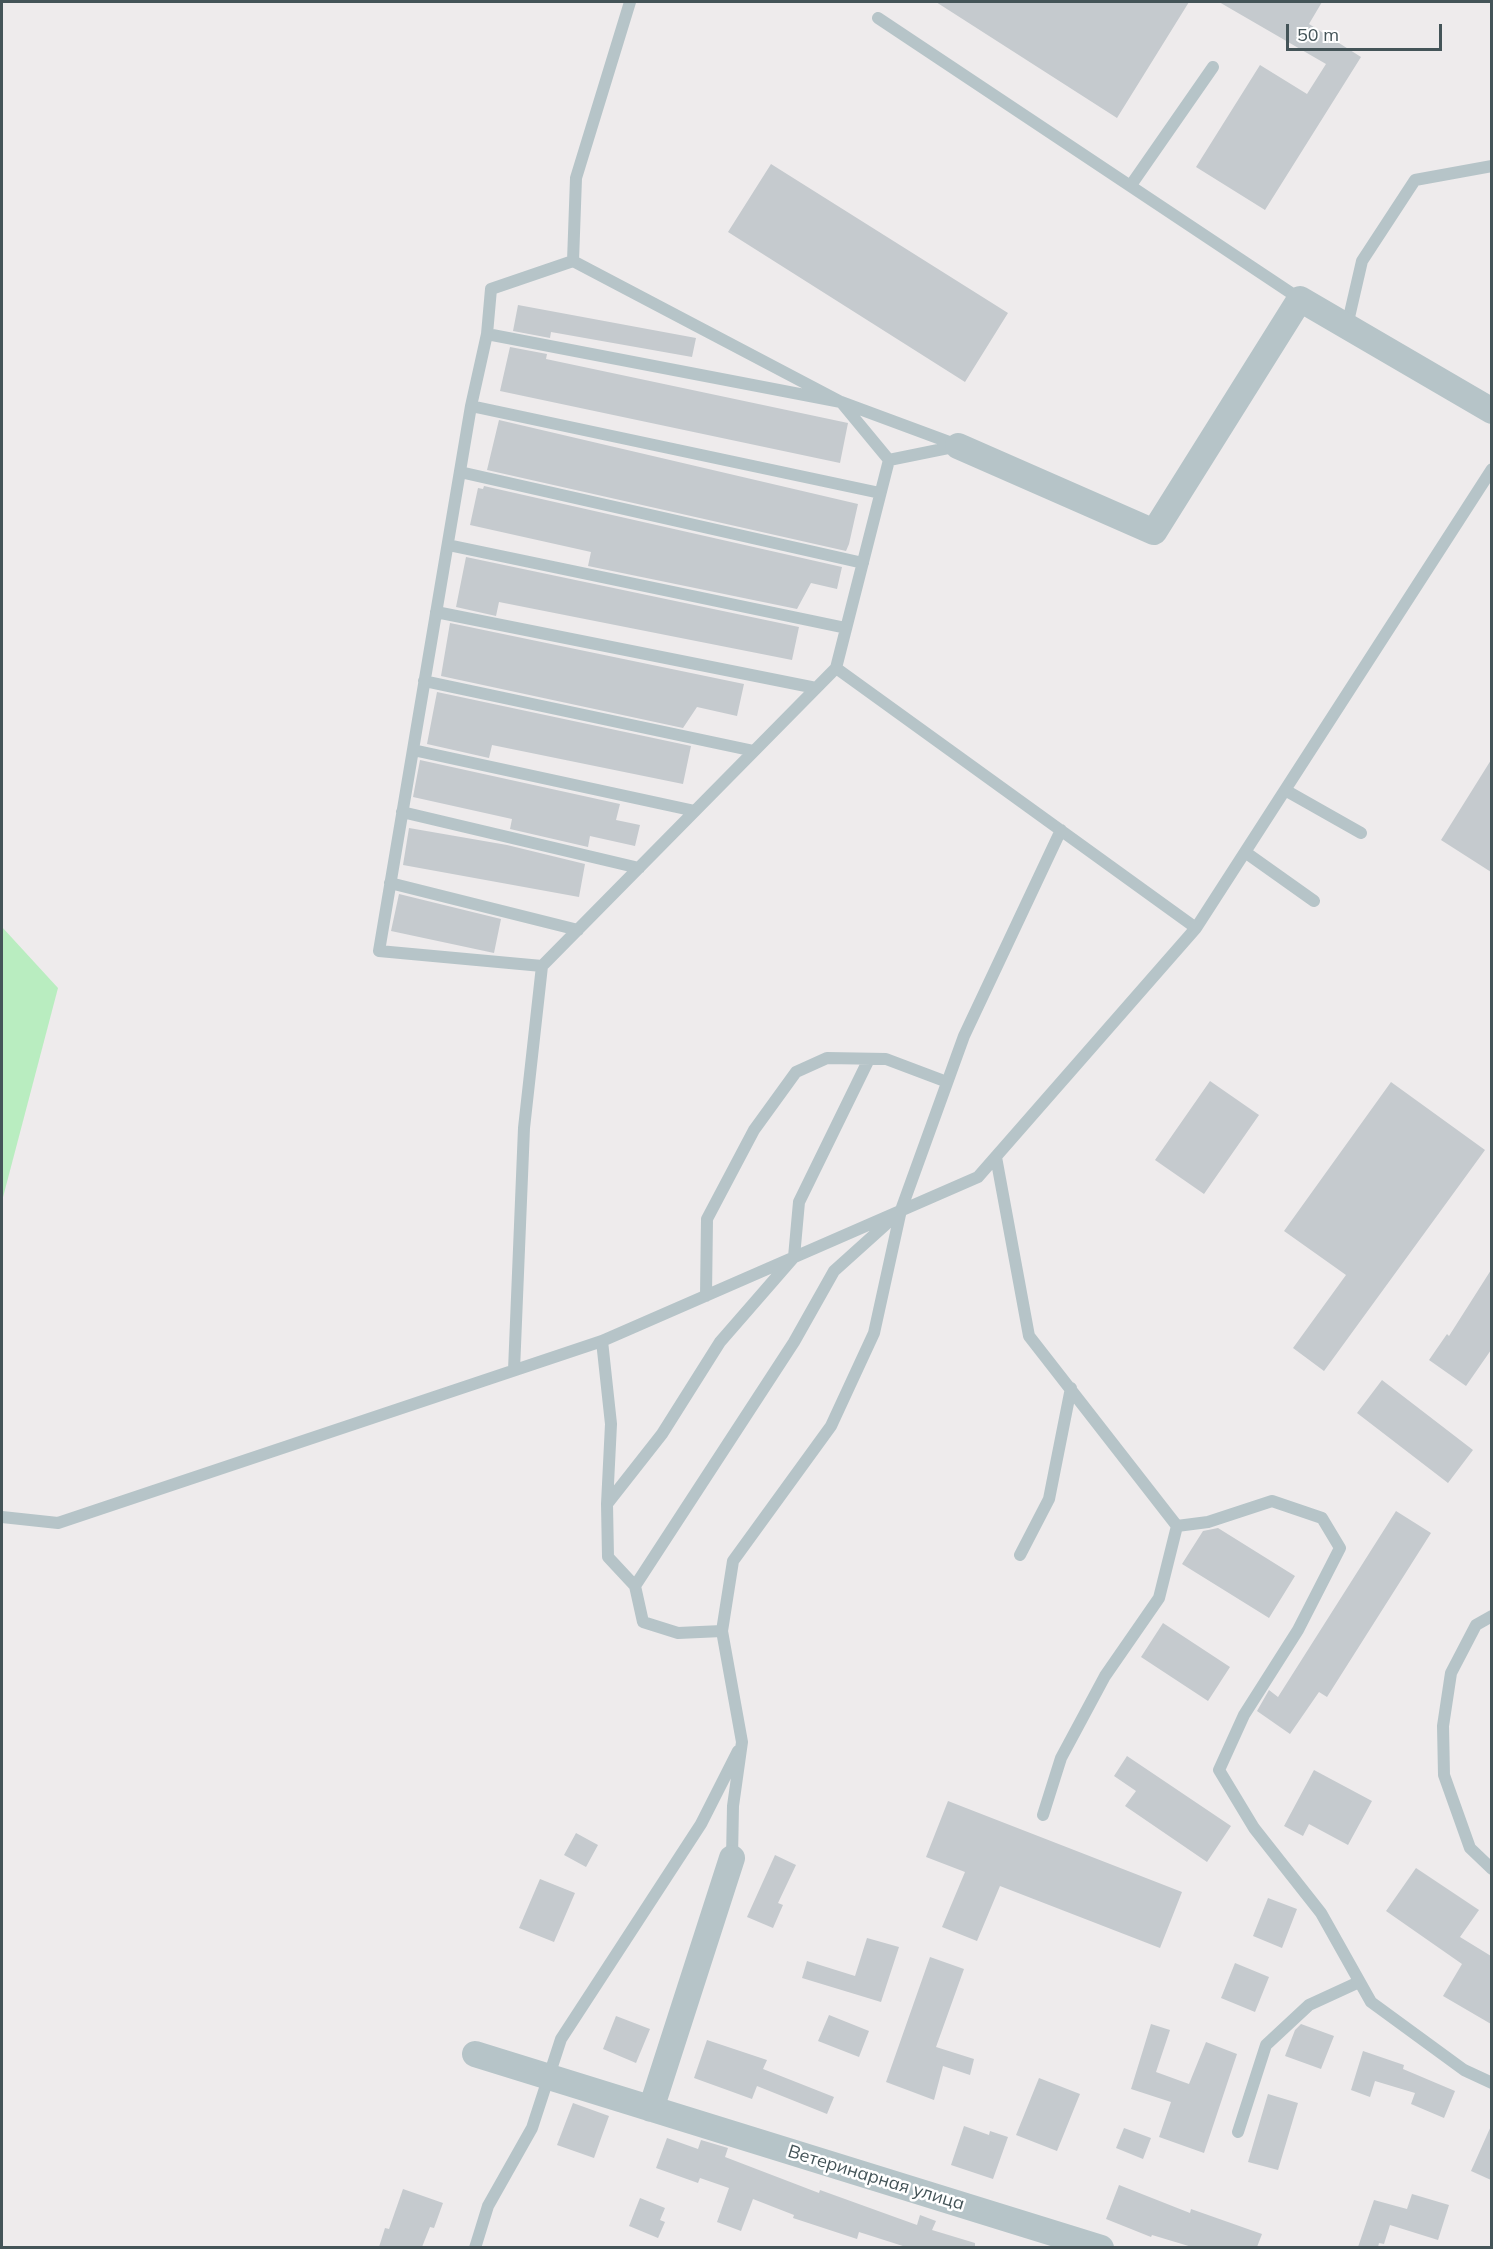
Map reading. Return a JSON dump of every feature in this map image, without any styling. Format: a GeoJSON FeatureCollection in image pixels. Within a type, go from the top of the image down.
{"type":"FeatureCollection","features":[{"type":"Feature","properties":{"kind":"street"},"geometry":{"type":"LineString","coordinates":[[958,446],[1154,532],[1300,299],[1491,411]]}},
{"type":"Feature","properties":{"kind":"street"},"geometry":{"type":"LineString","coordinates":[[651,2109],[732,1858]]}},
{"type":"Feature","properties":{"kind":"street","name":"Ветеринарная улица"},"geometry":{"type":"LineString","coordinates":[[475,2054],[1101,2247]]}},
{"type":"Feature","properties":{"kind":"lane"},"geometry":{"type":"LineString","coordinates":[[573,261],[576,178],[630,2]]}},
{"type":"Feature","properties":{"kind":"lane"},"geometry":{"type":"LineString","coordinates":[[878,18],[1300,299]]}},
{"type":"Feature","properties":{"kind":"lane"},"geometry":{"type":"LineString","coordinates":[[1131,185],[1213,67]]}},
{"type":"Feature","properties":{"kind":"lane"},"geometry":{"type":"LineString","coordinates":[[1347,326],[1362,261],[1415,180],[1491,166]]}},
{"type":"Feature","properties":{"kind":"lane"},"geometry":{"type":"LineString","coordinates":[[542,966],[379,951],[471,406],[487,333],[491,289],[573,261],[841,402],[958,446]]}},
{"type":"Feature","properties":{"kind":"lane"},"geometry":{"type":"LineString","coordinates":[[487,333],[841,402],[889,460]]}},
{"type":"Feature","properties":{"kind":"lane"},"geometry":{"type":"LineString","coordinates":[[471,406],[880,493]]}},
{"type":"Feature","properties":{"kind":"lane"},"geometry":{"type":"LineString","coordinates":[[889,460],[958,446]]}},
{"type":"Feature","properties":{"kind":"lane"},"geometry":{"type":"LineString","coordinates":[[514,1371],[524,1128],[542,966],[836,668],[889,460]]}},
{"type":"Feature","properties":{"kind":"lane"},"geometry":{"type":"LineString","coordinates":[[2,1517],[58,1522],[602,1341],[978,1177],[1196,928],[1491,469]]}},
{"type":"Feature","properties":{"kind":"lane"},"geometry":{"type":"LineString","coordinates":[[460,472],[863,563]]}},
{"type":"Feature","properties":{"kind":"lane"},"geometry":{"type":"LineString","coordinates":[[447,545],[846,628]]}},
{"type":"Feature","properties":{"kind":"lane"},"geometry":{"type":"LineString","coordinates":[[436,612],[816,688]]}},
{"type":"Feature","properties":{"kind":"lane"},"geometry":{"type":"LineString","coordinates":[[836,668],[1196,928]]}},
{"type":"Feature","properties":{"kind":"lane"},"geometry":{"type":"LineString","coordinates":[[424,681],[754,751]]}},
{"type":"Feature","properties":{"kind":"lane"},"geometry":{"type":"LineString","coordinates":[[413,750],[695,811]]}},
{"type":"Feature","properties":{"kind":"lane"},"geometry":{"type":"LineString","coordinates":[[1285,790],[1361,833]]}},
{"type":"Feature","properties":{"kind":"lane"},"geometry":{"type":"LineString","coordinates":[[402,812],[639,868]]}},
{"type":"Feature","properties":{"kind":"lane"},"geometry":{"type":"LineString","coordinates":[[732,1858],[733,1806],[742,1742],[722,1631],[733,1561],[831,1425],[874,1333],[901,1210],[964,1035],[1060,830]]}},
{"type":"Feature","properties":{"kind":"lane"},"geometry":{"type":"LineString","coordinates":[[1245,852],[1314,901]]}},
{"type":"Feature","properties":{"kind":"lane"},"geometry":{"type":"LineString","coordinates":[[390,883],[578,930]]}},
{"type":"Feature","properties":{"kind":"lane"},"geometry":{"type":"LineString","coordinates":[[706,1296],[707,1219],[754,1130],[796,1072],[826,1058],[886,1059],[947,1082]]}},
{"type":"Feature","properties":{"kind":"lane"},"geometry":{"type":"LineString","coordinates":[[607,1504],[662,1434],[720,1342],[794,1257],[799,1202],[869,1059]]}},
{"type":"Feature","properties":{"kind":"lane"},"geometry":{"type":"LineString","coordinates":[[996,1157],[1029,1336],[1177,1526]]}},
{"type":"Feature","properties":{"kind":"lane"},"geometry":{"type":"LineString","coordinates":[[635,1586],[794,1342],[834,1271],[901,1210]]}},
{"type":"Feature","properties":{"kind":"lane"},"geometry":{"type":"LineString","coordinates":[[602,1341],[611,1424],[607,1504],[608,1557],[635,1586],[643,1622],[678,1633],[722,1631]]}},
{"type":"Feature","properties":{"kind":"lane"},"geometry":{"type":"LineString","coordinates":[[1020,1555],[1049,1499],[1071,1388]]}},
{"type":"Feature","properties":{"kind":"lane"},"geometry":{"type":"LineString","coordinates":[[1177,1526],[1209,1522],[1272,1501],[1322,1518],[1340,1548],[1298,1630],[1244,1715],[1219,1770],[1254,1828],[1321,1913],[1371,2002],[1464,2070],[1491,2083]]}},
{"type":"Feature","properties":{"kind":"lane"},"geometry":{"type":"LineString","coordinates":[[1043,1815],[1061,1758],[1105,1676],[1160,1598],[1177,1526]]}},
{"type":"Feature","properties":{"kind":"lane"},"geometry":{"type":"LineString","coordinates":[[1491,1616],[1476,1626],[1451,1673],[1443,1726],[1444,1775],[1470,1848],[1491,1869]]}},
{"type":"Feature","properties":{"kind":"lane"},"geometry":{"type":"LineString","coordinates":[[475,2247],[488,2206],[532,2128],[547,2076],[561,2039],[701,1824],[742,1742]]}},
{"type":"Feature","properties":{"kind":"lane"},"geometry":{"type":"LineString","coordinates":[[1238,2132],[1266,2044],[1310,2005],[1359,1982]]}},
{"type":"Feature","properties":{"kind":"green space"},"geometry":{"type":"Polygon","coordinates":[[[2,927],[58,988],[2,1201],[2,927]]]}},
{"type":"Feature","properties":{"kind":"building"},"geometry":{"type":"Polygon","coordinates":[[[936,2],[1189,2],[1117,118],[936,2]]]}},
{"type":"Feature","properties":{"kind":"building"},"geometry":{"type":"Polygon","coordinates":[[[1219,2],[1322,2],[1309,24],[1361,57],[1265,210],[1196,167],[1260,65],[1307,94],[1326,64],[1219,2]]]}},
{"type":"Feature","properties":{"kind":"building"},"geometry":{"type":"Polygon","coordinates":[[[771,164],[1008,313],[965,382],[728,232],[771,164]]]}},
{"type":"Feature","properties":{"kind":"building"},"geometry":{"type":"Polygon","coordinates":[[[518,305],[696,338],[692,357],[551,332],[550,338],[513,331],[518,305]]]}},
{"type":"Feature","properties":{"kind":"building"},"geometry":{"type":"Polygon","coordinates":[[[510,347],[547,354],[546,359],[848,423],[840,463],[500,391],[510,347]]]}},
{"type":"Feature","properties":{"kind":"building"},"geometry":{"type":"Polygon","coordinates":[[[499,420],[858,504],[849,544],[846,551],[487,470],[499,420]]]}},
{"type":"Feature","properties":{"kind":"building"},"geometry":{"type":"Polygon","coordinates":[[[484,486],[842,567],[837,589],[811,583],[797,609],[588,566],[591,552],[470,525],[478,488],[483,489],[484,486]]]}},
{"type":"Feature","properties":{"kind":"building"},"geometry":{"type":"Polygon","coordinates":[[[466,557],[799,627],[792,660],[499,602],[496,616],[456,607],[466,557]]]}},
{"type":"Feature","properties":{"kind":"building"},"geometry":{"type":"Polygon","coordinates":[[[450,623],[744,684],[737,716],[697,707],[683,728],[441,676],[450,623]]]}},
{"type":"Feature","properties":{"kind":"building"},"geometry":{"type":"Polygon","coordinates":[[[437,692],[691,746],[683,784],[492,745],[489,758],[427,744],[437,692]]]}},
{"type":"Feature","properties":{"kind":"building"},"geometry":{"type":"Polygon","coordinates":[[[420,760],[620,804],[616,820],[640,825],[635,846],[590,836],[588,847],[510,829],[512,819],[413,797],[420,760]]]}},
{"type":"Feature","properties":{"kind":"building"},"geometry":{"type":"Polygon","coordinates":[[[1491,760],[1491,872],[1441,840],[1491,760]]]}},
{"type":"Feature","properties":{"kind":"building"},"geometry":{"type":"Polygon","coordinates":[[[409,828],[507,845],[585,864],[579,897],[403,865],[409,828]]]}},
{"type":"Feature","properties":{"kind":"building"},"geometry":{"type":"Polygon","coordinates":[[[399,894],[501,919],[494,953],[391,931],[399,894]]]}},
{"type":"Feature","properties":{"kind":"building"},"geometry":{"type":"Polygon","coordinates":[[[1210,1081],[1259,1115],[1204,1194],[1155,1160],[1210,1081]]]}},
{"type":"Feature","properties":{"kind":"building"},"geometry":{"type":"Polygon","coordinates":[[[1391,1082],[1485,1150],[1324,1371],[1293,1348],[1346,1275],[1284,1231],[1391,1082]]]}},
{"type":"Feature","properties":{"kind":"building"},"geometry":{"type":"Polygon","coordinates":[[[1491,1270],[1491,1350],[1466,1386],[1429,1360],[1447,1334],[1449,1336],[1491,1270]]]}},
{"type":"Feature","properties":{"kind":"building"},"geometry":{"type":"Polygon","coordinates":[[[1382,1380],[1473,1450],[1448,1483],[1357,1413],[1382,1380]]]}},
{"type":"Feature","properties":{"kind":"building"},"geometry":{"type":"Polygon","coordinates":[[[1396,1511],[1431,1533],[1327,1697],[1319,1692],[1290,1734],[1257,1711],[1269,1690],[1278,1697],[1396,1511]]]}},
{"type":"Feature","properties":{"kind":"building"},"geometry":{"type":"Polygon","coordinates":[[[1218,1528],[1295,1576],[1269,1618],[1182,1564],[1203,1531],[1218,1528]]]}},
{"type":"Feature","properties":{"kind":"building"},"geometry":{"type":"Polygon","coordinates":[[[1163,1623],[1230,1667],[1208,1701],[1141,1657],[1163,1623]]]}},
{"type":"Feature","properties":{"kind":"building"},"geometry":{"type":"Polygon","coordinates":[[[1127,1756],[1231,1826],[1207,1862],[1125,1806],[1136,1791],[1114,1776],[1127,1756]]]}},
{"type":"Feature","properties":{"kind":"building"},"geometry":{"type":"Polygon","coordinates":[[[1314,1770],[1372,1801],[1348,1845],[1309,1824],[1303,1836],[1284,1826],[1314,1770]]]}},
{"type":"Feature","properties":{"kind":"building"},"geometry":{"type":"Polygon","coordinates":[[[948,1801],[1182,1892],[1160,1948],[1000,1886],[977,1941],[942,1927],[965,1872],[926,1857],[948,1801]]]}},
{"type":"Feature","properties":{"kind":"building"},"geometry":{"type":"Polygon","coordinates":[[[576,1833],[598,1845],[586,1867],[564,1855],[576,1833]]]}},
{"type":"Feature","properties":{"kind":"building"},"geometry":{"type":"Polygon","coordinates":[[[775,1855],[796,1865],[778,1903],[783,1905],[773,1928],[747,1917],[775,1855]]]}},
{"type":"Feature","properties":{"kind":"building"},"geometry":{"type":"Polygon","coordinates":[[[1416,1868],[1479,1910],[1460,1937],[1491,1956],[1491,2024],[1443,1996],[1462,1964],[1386,1911],[1416,1868]]]}},
{"type":"Feature","properties":{"kind":"building"},"geometry":{"type":"Polygon","coordinates":[[[540,1879],[575,1893],[554,1942],[519,1928],[540,1879]]]}},
{"type":"Feature","properties":{"kind":"building"},"geometry":{"type":"Polygon","coordinates":[[[1268,1898],[1297,1909],[1282,1948],[1253,1936],[1268,1898]]]}},
{"type":"Feature","properties":{"kind":"building"},"geometry":{"type":"Polygon","coordinates":[[[867,1938],[899,1947],[881,2002],[802,1978],[807,1961],[855,1976],[867,1938]]]}},
{"type":"Feature","properties":{"kind":"building"},"geometry":{"type":"Polygon","coordinates":[[[930,1957],[964,1969],[936,2047],[974,2059],[970,2075],[943,2066],[934,2100],[886,2082],[930,1957]]]}},
{"type":"Feature","properties":{"kind":"building"},"geometry":{"type":"Polygon","coordinates":[[[1235,1963],[1269,1977],[1255,2012],[1221,1998],[1235,1963]]]}},
{"type":"Feature","properties":{"kind":"building"},"geometry":{"type":"Polygon","coordinates":[[[829,2015],[869,2031],[859,2057],[818,2041],[829,2015]]]}},
{"type":"Feature","properties":{"kind":"building"},"geometry":{"type":"Polygon","coordinates":[[[616,2016],[650,2029],[636,2063],[603,2049],[616,2016]]]}},
{"type":"Feature","properties":{"kind":"building"},"geometry":{"type":"Polygon","coordinates":[[[1151,2024],[1170,2030],[1156,2072],[1189,2084],[1206,2042],[1237,2054],[1204,2153],[1159,2137],[1171,2102],[1131,2089],[1151,2024]]]}},
{"type":"Feature","properties":{"kind":"building"},"geometry":{"type":"Polygon","coordinates":[[[1301,2024],[1334,2036],[1321,2069],[1285,2056],[1295,2030],[1301,2024]]]}},
{"type":"Feature","properties":{"kind":"building"},"geometry":{"type":"Polygon","coordinates":[[[707,2040],[767,2060],[763,2069],[834,2097],[827,2114],[757,2086],[752,2099],[694,2078],[707,2040]]]}},
{"type":"Feature","properties":{"kind":"building"},"geometry":{"type":"Polygon","coordinates":[[[1363,2051],[1404,2065],[1403,2069],[1455,2091],[1444,2118],[1411,2104],[1415,2093],[1375,2081],[1370,2097],[1351,2090],[1363,2051]]]}},
{"type":"Feature","properties":{"kind":"building"},"geometry":{"type":"Polygon","coordinates":[[[1039,2078],[1080,2094],[1057,2151],[1016,2135],[1039,2078]]]}},
{"type":"Feature","properties":{"kind":"building"},"geometry":{"type":"Polygon","coordinates":[[[1268,2094],[1298,2103],[1278,2170],[1248,2162],[1268,2094]]]}},
{"type":"Feature","properties":{"kind":"building"},"geometry":{"type":"Polygon","coordinates":[[[573,2103],[609,2116],[594,2158],[557,2145],[573,2103]]]}},
{"type":"Feature","properties":{"kind":"building"},"geometry":{"type":"Polygon","coordinates":[[[964,2126],[989,2135],[990,2131],[1008,2137],[993,2179],[951,2165],[964,2126]]]}},
{"type":"Feature","properties":{"kind":"building"},"geometry":{"type":"Polygon","coordinates":[[[1491,2126],[1491,2180],[1471,2171],[1491,2126]]]}},
{"type":"Feature","properties":{"kind":"building"},"geometry":{"type":"Polygon","coordinates":[[[1124,2128],[1151,2138],[1143,2159],[1116,2148],[1124,2128]]]}},
{"type":"Feature","properties":{"kind":"building"},"geometry":{"type":"Polygon","coordinates":[[[667,2138],[698,2149],[701,2140],[728,2148],[725,2157],[819,2193],[820,2190],[917,2225],[920,2215],[936,2221],[932,2230],[975,2243],[975,2247],[906,2247],[859,2232],[857,2239],[793,2218],[794,2215],[753,2199],[741,2231],[717,2222],[729,2188],[700,2178],[698,2183],[656,2168],[667,2138]]]}},
{"type":"Feature","properties":{"kind":"building"},"geometry":{"type":"Polygon","coordinates":[[[1119,2185],[1190,2213],[1191,2209],[1262,2234],[1257,2247],[1192,2247],[1152,2235],[1151,2237],[1106,2219],[1119,2185]]]}},
{"type":"Feature","properties":{"kind":"building"},"geometry":{"type":"Polygon","coordinates":[[[403,2189],[443,2203],[434,2228],[430,2227],[422,2247],[379,2247],[385,2228],[389,2229],[403,2189]]]}},
{"type":"Feature","properties":{"kind":"building"},"geometry":{"type":"Polygon","coordinates":[[[1412,2194],[1449,2205],[1438,2240],[1390,2225],[1384,2244],[1379,2243],[1378,2247],[1358,2247],[1374,2200],[1407,2209],[1412,2194]]]}},
{"type":"Feature","properties":{"kind":"building"},"geometry":{"type":"Polygon","coordinates":[[[640,2198],[665,2208],[660,2220],[665,2222],[658,2238],[629,2226],[640,2198]]]}}]}
